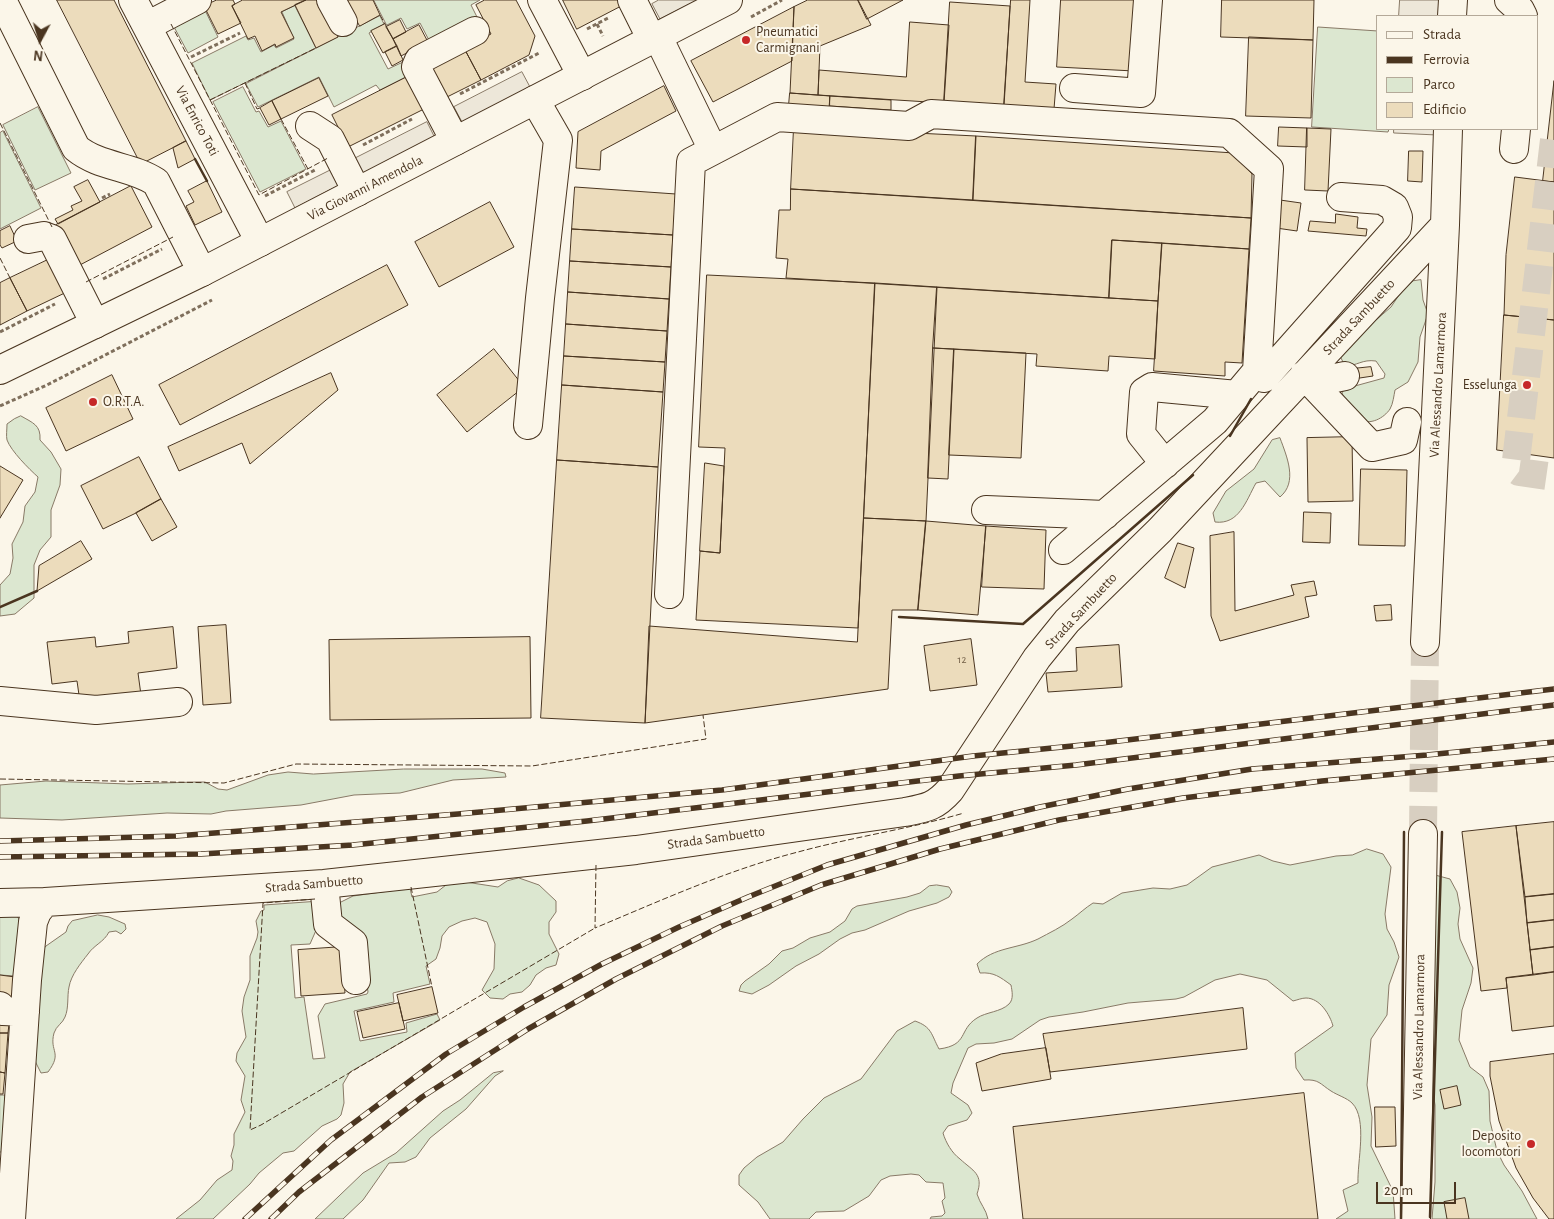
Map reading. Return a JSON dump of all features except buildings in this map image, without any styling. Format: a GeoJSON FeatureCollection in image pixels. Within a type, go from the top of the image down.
{"type":"FeatureCollection","features":[{"type":"Feature","properties":{"kind":"street"},"geometry":{"type":"LineString","coordinates":[[2,0],[76,148],[86,156],[145,174],[156,182],[202,272]]}},
{"type":"Feature","properties":{"kind":"street","name":"Via Enrico Toti"},"geometry":{"type":"LineString","coordinates":[[133,0],[260,242]]}},
{"type":"Feature","properties":{"kind":"street"},"geometry":{"type":"LineString","coordinates":[[147,26],[197,0]]}},
{"type":"Feature","properties":{"kind":"street"},"geometry":{"type":"LineString","coordinates":[[542,0],[582,76]]}},
{"type":"Feature","properties":{"kind":"street","name":"Via Giovanni Amendola"},"geometry":{"type":"LineString","coordinates":[[0,370],[202,272],[728,0]]}},
{"type":"Feature","properties":{"kind":"street"},"geometry":{"type":"LineString","coordinates":[[1074,88],[1141,93],[1148,0]]}},
{"type":"Feature","properties":{"kind":"street"},"geometry":{"type":"LineString","coordinates":[[1452,15],[1453,0]]}},
{"type":"Feature","properties":{"kind":"street"},"geometry":{"type":"LineString","coordinates":[[1509,0],[1522,15]]}},
{"type":"Feature","properties":{"kind":"street"},"geometry":{"type":"LineString","coordinates":[[634,2],[655,38],[713,150]]}},
{"type":"Feature","properties":{"kind":"street"},"geometry":{"type":"LineString","coordinates":[[455,142],[416,67],[419,60],[475,31]]}},
{"type":"Feature","properties":{"kind":"street"},"geometry":{"type":"LineString","coordinates":[[528,425],[558,140],[535,100]]}},
{"type":"Feature","properties":{"kind":"street"},"geometry":{"type":"LineString","coordinates":[[669,594],[691,162],[776,117],[909,126],[931,114],[1229,133],[1269,169],[1260,375]]}},
{"type":"Feature","properties":{"kind":"street"},"geometry":{"type":"LineString","coordinates":[[310,126],[330,139],[357,192]]}},
{"type":"Feature","properties":{"kind":"street","name":"Via Alessandro Lamarmora"},"geometry":{"type":"LineString","coordinates":[[1425,642],[1448,130]]}},
{"type":"Feature","properties":{"kind":"street"},"geometry":{"type":"LineString","coordinates":[[1063,550],[1215,421],[1237,395],[1260,375],[1397,228],[1398,216],[1394,207],[1382,200],[1341,197]]}},
{"type":"Feature","properties":{"kind":"street","name":"Strada Sambuetto"},"geometry":{"type":"LineString","coordinates":[[0,903],[45,902],[324,884],[636,850],[905,812],[933,806],[941,801],[950,790],[1037,658],[1067,622],[1160,530],[1284,396],[1308,379],[1445,225]]}},
{"type":"Feature","properties":{"kind":"street"},"geometry":{"type":"LineString","coordinates":[[28,239],[44,236],[52,239],[95,324]]}},
{"type":"Feature","properties":{"kind":"street"},"geometry":{"type":"LineString","coordinates":[[1260,375],[1284,396]]}},
{"type":"Feature","properties":{"kind":"street"},"geometry":{"type":"LineString","coordinates":[[1308,379],[1344,376]]}},
{"type":"Feature","properties":{"kind":"street"},"geometry":{"type":"LineString","coordinates":[[1308,379],[1372,447],[1403,440],[1407,422]]}},
{"type":"Feature","properties":{"kind":"street"},"geometry":{"type":"LineString","coordinates":[[1165,464],[1141,434],[1144,392],[1152,387],[1237,395]]}},
{"type":"Feature","properties":{"kind":"street"},"geometry":{"type":"LineString","coordinates":[[986,510],[1105,515]]}},
{"type":"Feature","properties":{"kind":"street"},"geometry":{"type":"LineString","coordinates":[[0,701],[96,710],[178,702]]}},
{"type":"Feature","properties":{"kind":"street","name":"Via Alessandro Lamarmora"},"geometry":{"type":"LineString","coordinates":[[1416,1219],[1423,834]]}},
{"type":"Feature","properties":{"kind":"street"},"geometry":{"type":"LineString","coordinates":[[324,884],[328,924],[353,943],[356,980]]}},
{"type":"Feature","properties":{"kind":"street"},"geometry":{"type":"LineString","coordinates":[[11,1219],[12,1009],[32,922],[45,902]]}},
{"type":"Feature","properties":{"kind":"path"},"geometry":{"type":"LineString","coordinates":[[242,208],[634,2]]}},
{"type":"Feature","properties":{"kind":"path"},"geometry":{"type":"LineString","coordinates":[[169,68],[240,33]]}},
{"type":"Feature","properties":{"kind":"green space"},"geometry":{"type":"Polygon","coordinates":[[[374,0],[480,0],[471,5],[479,21],[432,46],[420,23],[407,29],[401,18],[387,25],[374,0]]]}},
{"type":"Feature","properties":{"kind":"green space"},"geometry":{"type":"Polygon","coordinates":[[[295,6],[316,48],[210,100],[192,63],[246,36],[248,40],[254,38],[261,52],[274,45],[276,48],[294,39],[282,12],[295,6]]]}},
{"type":"Feature","properties":{"kind":"green space"},"geometry":{"type":"Polygon","coordinates":[[[204,8],[218,37],[188,53],[173,25],[204,8]]]}},
{"type":"Feature","properties":{"kind":"green space"},"geometry":{"type":"Polygon","coordinates":[[[380,16],[384,24],[369,33],[388,69],[403,62],[410,75],[380,90],[376,85],[334,107],[319,77],[258,107],[246,84],[380,16]]]}},
{"type":"Feature","properties":{"kind":"green space"},"geometry":{"type":"Polygon","coordinates":[[[1318,27],[1376,31],[1376,130],[1389,130],[1388,132],[1312,127],[1318,27]]]}},
{"type":"Feature","properties":{"kind":"green space"},"geometry":{"type":"Polygon","coordinates":[[[243,87],[256,112],[259,111],[268,127],[281,121],[306,169],[260,192],[213,102],[243,87]]]}},
{"type":"Feature","properties":{"kind":"green space"},"geometry":{"type":"Polygon","coordinates":[[[38,107],[71,173],[35,190],[3,125],[38,107]]]}},
{"type":"Feature","properties":{"kind":"green space"},"geometry":{"type":"Polygon","coordinates":[[[3,131],[41,208],[0,229],[0,133],[3,131]]]}},
{"type":"Feature","properties":{"kind":"green space"},"geometry":{"type":"Polygon","coordinates":[[[1421,280],[1423,300],[1428,314],[1420,337],[1418,362],[1408,382],[1395,390],[1390,409],[1376,420],[1363,421],[1351,411],[1342,393],[1344,389],[1384,378],[1385,374],[1376,361],[1345,366],[1340,356],[1369,326],[1391,307],[1403,289],[1413,281],[1421,280]]]}},
{"type":"Feature","properties":{"kind":"green space"},"geometry":{"type":"Polygon","coordinates":[[[21,416],[38,428],[40,440],[51,452],[61,469],[60,485],[51,510],[51,537],[40,550],[34,565],[34,598],[15,614],[0,616],[0,585],[10,574],[13,558],[12,544],[23,522],[25,506],[35,492],[38,477],[25,465],[7,440],[7,424],[21,416]]]}},
{"type":"Feature","properties":{"kind":"green space"},"geometry":{"type":"Polygon","coordinates":[[[1280,438],[1288,461],[1290,477],[1285,491],[1280,497],[1265,481],[1256,483],[1236,516],[1223,522],[1215,522],[1213,513],[1226,491],[1254,469],[1272,440],[1280,438]]]}},
{"type":"Feature","properties":{"kind":"green space"},"geometry":{"type":"Polygon","coordinates":[[[404,769],[482,769],[505,773],[506,777],[453,780],[400,793],[354,795],[301,805],[211,814],[167,813],[62,820],[0,818],[0,785],[46,781],[128,784],[205,782],[218,789],[227,790],[268,775],[288,772],[313,774],[404,769]]]}},
{"type":"Feature","properties":{"kind":"green space"},"geometry":{"type":"Polygon","coordinates":[[[1367,849],[1383,854],[1391,867],[1385,914],[1387,929],[1399,957],[1389,985],[1387,1015],[1371,1039],[1367,1085],[1372,1117],[1371,1146],[1393,1191],[1395,1219],[1336,1219],[1348,1211],[1343,1190],[1358,1183],[1361,1141],[1360,1119],[1357,1110],[1350,1101],[1316,1081],[1304,1080],[1296,1068],[1295,1053],[1333,1026],[1327,1012],[1316,1001],[1304,998],[1293,1001],[1267,980],[1240,974],[1215,980],[1184,997],[1176,999],[1128,1003],[1049,1017],[1040,1020],[1012,1039],[976,1044],[968,1048],[953,1083],[951,1093],[968,1105],[972,1113],[967,1120],[948,1126],[943,1133],[952,1151],[978,1177],[979,1187],[977,1194],[988,1219],[930,1219],[931,1217],[942,1216],[945,1213],[942,1201],[945,1198],[943,1183],[926,1182],[919,1175],[890,1176],[881,1180],[869,1196],[844,1211],[816,1212],[809,1219],[770,1219],[758,1202],[739,1185],[739,1175],[744,1168],[757,1157],[783,1142],[824,1098],[861,1079],[897,1031],[915,1021],[921,1023],[928,1029],[939,1049],[959,1041],[967,1027],[977,1018],[1006,1007],[1011,1002],[1011,985],[997,976],[989,973],[980,973],[977,964],[991,954],[1038,939],[1064,925],[1093,903],[1103,904],[1122,893],[1153,888],[1170,889],[1187,885],[1212,867],[1259,855],[1290,865],[1336,856],[1352,855],[1367,849]]]}},
{"type":"Feature","properties":{"kind":"green space"},"geometry":{"type":"Polygon","coordinates":[[[1435,875],[1450,879],[1457,892],[1460,908],[1458,924],[1460,939],[1473,968],[1471,983],[1462,1010],[1459,1040],[1470,1067],[1483,1077],[1489,1091],[1490,1121],[1497,1151],[1537,1219],[1432,1219],[1435,1182],[1435,1105],[1429,1079],[1435,875]]]}},
{"type":"Feature","properties":{"kind":"green space"},"geometry":{"type":"Polygon","coordinates":[[[519,878],[539,885],[556,901],[556,912],[549,922],[549,934],[559,954],[556,965],[546,968],[536,975],[530,985],[522,992],[510,994],[503,999],[490,998],[482,990],[494,969],[495,944],[487,922],[475,918],[449,927],[442,936],[436,959],[426,966],[430,984],[393,993],[394,1002],[354,1011],[360,1041],[407,1032],[406,1023],[437,1014],[440,1020],[350,1072],[343,1084],[344,1103],[341,1115],[322,1126],[294,1151],[283,1153],[259,1173],[213,1219],[176,1219],[200,1200],[217,1180],[232,1170],[233,1161],[231,1156],[234,1134],[245,1112],[241,1100],[245,1076],[236,1061],[237,1053],[246,1037],[242,1011],[244,997],[250,980],[250,956],[258,932],[256,921],[261,911],[264,910],[264,905],[320,901],[321,919],[310,944],[291,945],[295,998],[304,997],[313,1059],[325,1058],[318,1016],[325,1004],[367,994],[368,992],[361,945],[340,924],[339,903],[353,896],[410,888],[412,897],[437,892],[446,885],[459,881],[498,887],[507,881],[519,878]]]}},
{"type":"Feature","properties":{"kind":"green space"},"geometry":{"type":"Polygon","coordinates":[[[929,886],[949,887],[952,892],[949,897],[937,903],[909,911],[865,930],[852,933],[752,994],[739,991],[745,981],[769,964],[782,951],[793,948],[810,938],[830,932],[845,921],[852,909],[857,906],[907,897],[920,893],[929,886]]]}},
{"type":"Feature","properties":{"kind":"green space"},"geometry":{"type":"Polygon","coordinates":[[[0,913],[15,913],[19,919],[15,976],[0,975],[0,913]]]}},
{"type":"Feature","properties":{"kind":"green space"},"geometry":{"type":"Polygon","coordinates":[[[98,915],[109,917],[125,924],[126,929],[121,934],[116,931],[109,932],[79,965],[70,983],[64,1019],[54,1033],[55,1060],[48,1072],[41,1073],[32,1055],[38,955],[46,946],[66,932],[72,921],[98,915]]]}},
{"type":"Feature","properties":{"kind":"green space"},"geometry":{"type":"Polygon","coordinates":[[[503,1071],[495,1076],[466,1109],[430,1138],[416,1157],[405,1162],[389,1163],[363,1200],[343,1219],[315,1219],[363,1173],[396,1153],[443,1111],[460,1100],[493,1073],[503,1071]]]}},
{"type":"Feature","properties":{"kind":"green space"},"geometry":{"type":"Polygon","coordinates":[[[0,1095],[5,1095],[2,1152],[0,1152],[0,1095]]]}},
{"type":"Feature","properties":{"kind":"shaded area"},"geometry":{"type":"Polygon","coordinates":[[[659,0],[698,0],[660,19],[652,4],[659,0]]]}},
{"type":"Feature","properties":{"kind":"shaded area"},"geometry":{"type":"Polygon","coordinates":[[[1400,0],[1443,0],[1442,15],[1399,15],[1400,0]]]}},
{"type":"Feature","properties":{"kind":"shaded area"},"geometry":{"type":"Polygon","coordinates":[[[522,72],[530,87],[462,122],[454,107],[522,72]]]}},
{"type":"Feature","properties":{"kind":"shaded area"},"geometry":{"type":"Polygon","coordinates":[[[427,122],[435,138],[357,176],[350,161],[427,122]]]}},
{"type":"Feature","properties":{"kind":"shaded area"},"geometry":{"type":"Polygon","coordinates":[[[1394,130],[1437,130],[1437,135],[1394,133],[1394,130]]]}},
{"type":"Feature","properties":{"kind":"shaded area"},"geometry":{"type":"Polygon","coordinates":[[[335,168],[343,183],[295,208],[287,192],[335,168]]]}},
{"type":"Feature","properties":{"kind":"tunnel"},"geometry":{"type":"LineString","coordinates":[[1554,140],[1515,469],[1519,472],[1554,477]]}},
{"type":"Feature","properties":{"kind":"tunnel"},"geometry":{"type":"LineString","coordinates":[[1423,834],[1425,642]]}},
{"type":"Feature","properties":{"kind":"railway"},"geometry":{"type":"LineString","coordinates":[[0,841],[176,836],[458,814],[722,790],[973,756],[1102,743],[1554,689]]}},
{"type":"Feature","properties":{"kind":"railway"},"geometry":{"type":"LineString","coordinates":[[0,857],[201,854],[353,845],[587,821],[959,776],[1076,765],[1554,705]]}},
{"type":"Feature","properties":{"kind":"railway"},"geometry":{"type":"LineString","coordinates":[[245,1219],[331,1140],[446,1054],[524,1007],[602,964],[679,927],[827,865],[966,825],[1040,807],[1128,789],[1252,769],[1427,755],[1554,742]]}},
{"type":"Feature","properties":{"kind":"railway"},"geometry":{"type":"LineString","coordinates":[[271,1219],[299,1192],[422,1097],[528,1029],[616,979],[722,926],[821,885],[940,849],[1059,820],[1183,798],[1322,781],[1554,759]]}},
{"type":"Feature","properties":{"kind":"fence"},"geometry":{"type":"LineString","coordinates":[[380,15],[385,24]]}},
{"type":"Feature","properties":{"kind":"fence"},"geometry":{"type":"LineString","coordinates":[[171,24],[259,195],[328,158]]}},
{"type":"Feature","properties":{"kind":"fence"},"geometry":{"type":"LineString","coordinates":[[210,100],[316,48]]}},
{"type":"Feature","properties":{"kind":"fence"},"geometry":{"type":"LineString","coordinates":[[245,83],[257,109],[260,108]]}},
{"type":"Feature","properties":{"kind":"fence"},"geometry":{"type":"LineString","coordinates":[[281,119],[308,169]]}},
{"type":"Feature","properties":{"kind":"fence"},"geometry":{"type":"LineString","coordinates":[[0,123],[52,227]]}},
{"type":"Feature","properties":{"kind":"fence"},"geometry":{"type":"LineString","coordinates":[[86,282],[173,237]]}},
{"type":"Feature","properties":{"kind":"fence"},"geometry":{"type":"LineString","coordinates":[[0,258],[10,278]]}},
{"type":"Feature","properties":{"kind":"fence"},"geometry":{"type":"LineString","coordinates":[[0,779],[224,783],[296,764],[532,766],[706,739],[703,715]]}},
{"type":"Feature","properties":{"kind":"fence"},"geometry":{"type":"LineString","coordinates":[[596,865],[595,928],[695,886],[772,859],[964,813]]}},
{"type":"Feature","properties":{"kind":"fence"},"geometry":{"type":"LineString","coordinates":[[411,887],[432,987]]}},
{"type":"Feature","properties":{"kind":"fence"},"geometry":{"type":"LineString","coordinates":[[315,899],[263,903],[250,1130],[595,928]]}},
{"type":"Feature","properties":{"kind":"wall"},"geometry":{"type":"LineString","coordinates":[[195,159],[207,181]]}},
{"type":"Feature","properties":{"kind":"wall"},"geometry":{"type":"LineString","coordinates":[[1230,436],[1251,399]]}},
{"type":"Feature","properties":{"kind":"wall"},"geometry":{"type":"LineString","coordinates":[[899,617],[1023,624],[1193,475]]}},
{"type":"Feature","properties":{"kind":"wall"},"geometry":{"type":"LineString","coordinates":[[0,607],[37,591]]}},
{"type":"Feature","properties":{"kind":"wall"},"geometry":{"type":"LineString","coordinates":[[1401,1219],[1404,832]]}},
{"type":"Feature","properties":{"kind":"wall"},"geometry":{"type":"LineString","coordinates":[[1430,1217],[1442,832]]}},
{"type":"Feature","properties":{"kind":"place","name":"Pneumatici Carmignani"},"geometry":{"type":"Point","coordinates":[746,40]}},
{"type":"Feature","properties":{"kind":"place","name":"Esselunga"},"geometry":{"type":"Point","coordinates":[1527,385]}},
{"type":"Feature","properties":{"kind":"place","name":"O.R.T.A."},"geometry":{"type":"Point","coordinates":[93,402]}},
{"type":"Feature","properties":{"kind":"place","name":"Deposito locomotori"},"geometry":{"type":"Point","coordinates":[1531,1144]}}]}
